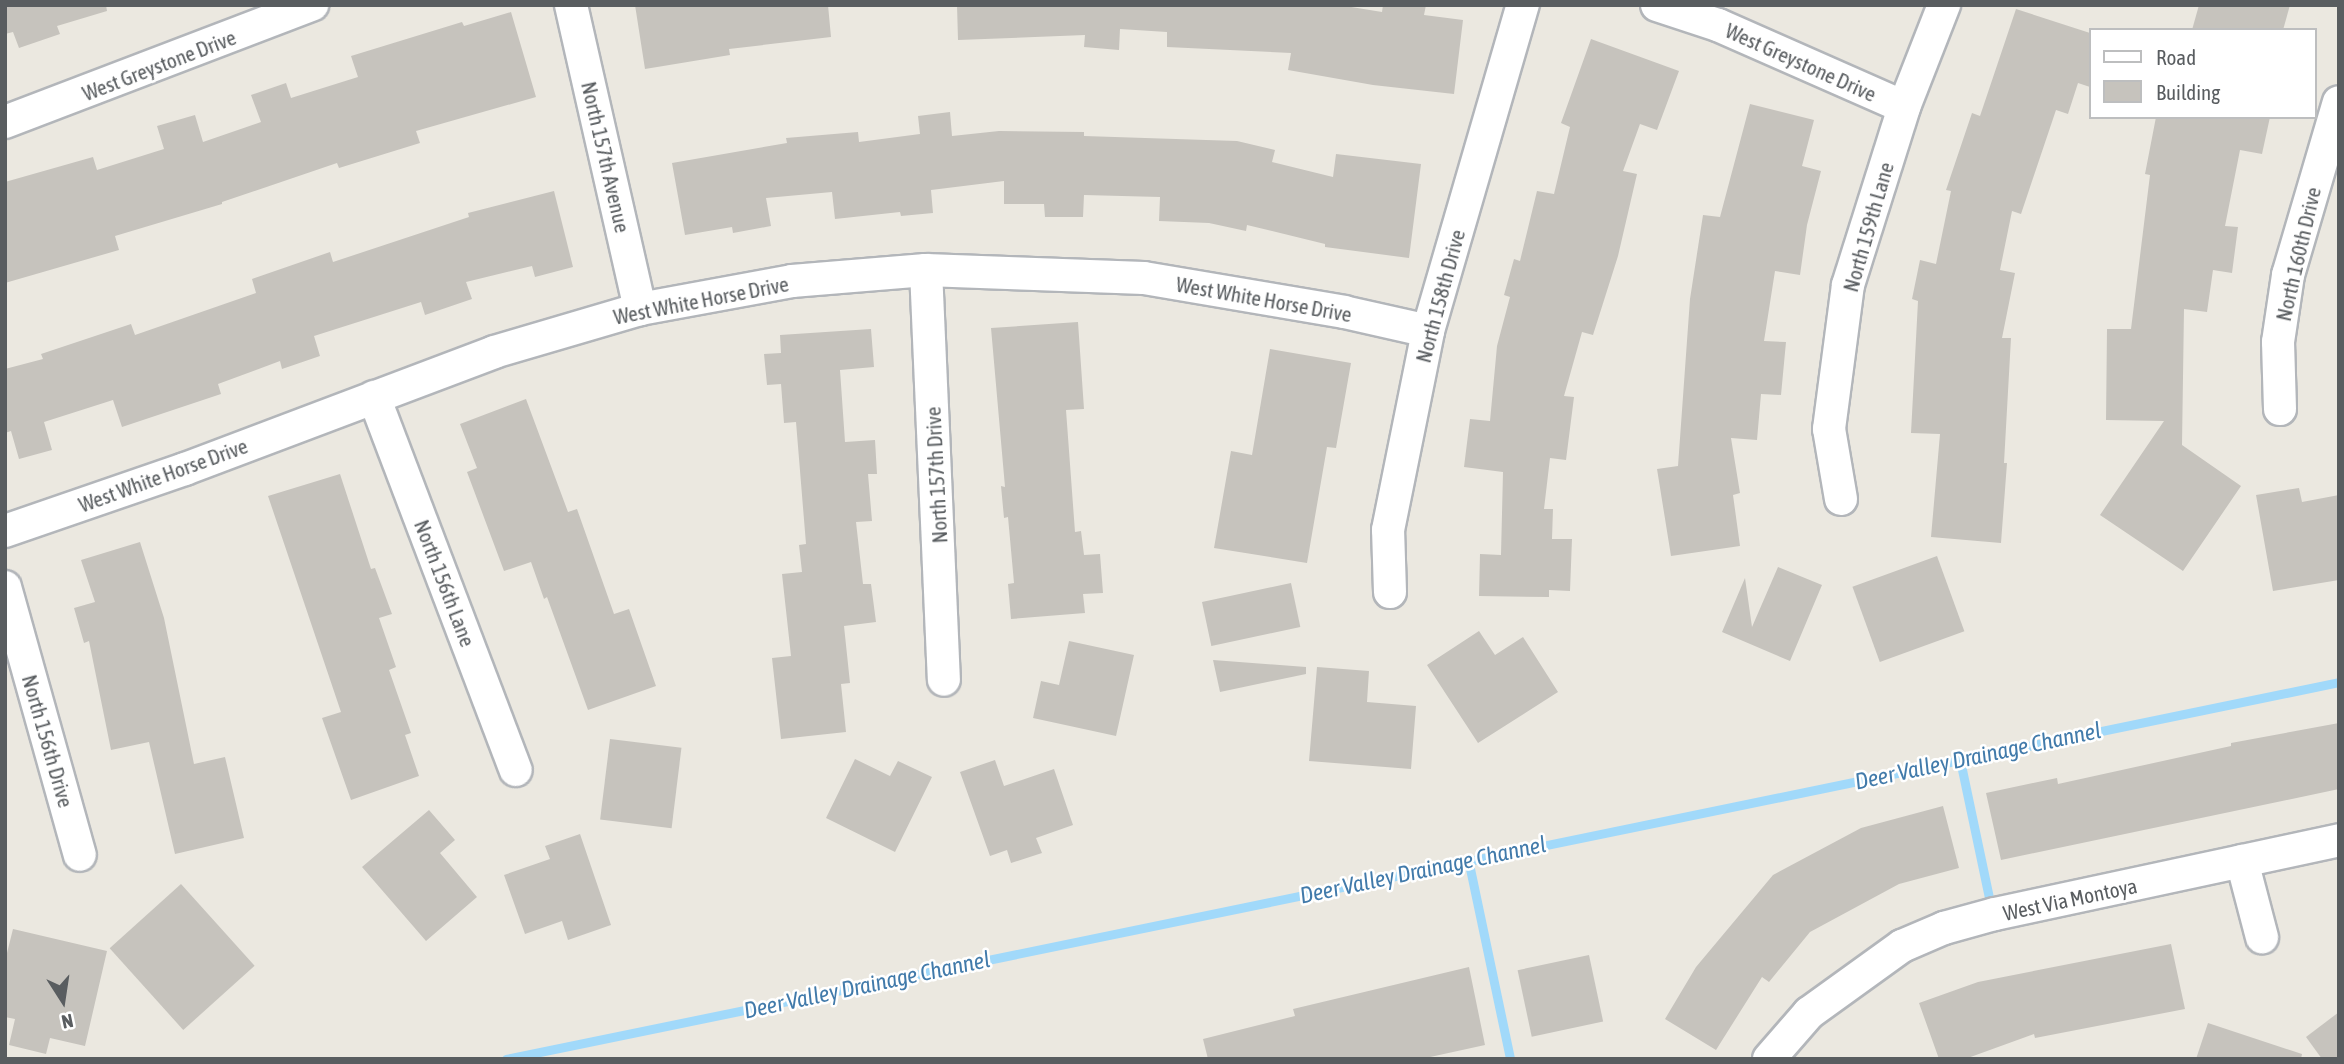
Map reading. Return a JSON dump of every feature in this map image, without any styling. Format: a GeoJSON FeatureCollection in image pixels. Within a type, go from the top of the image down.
{"type":"FeatureCollection","features":[{"type":"Feature","properties":{"kind":"street","name":"West Greystone Drive"},"geometry":{"type":"LineString","coordinates":[[5,122],[312,5]]}},
{"type":"Feature","properties":{"kind":"street","name":"North 157th Avenue"},"geometry":{"type":"LineString","coordinates":[[571,5],[640,309]]}},
{"type":"Feature","properties":{"kind":"street","name":"North 158th Drive"},"geometry":{"type":"LineString","coordinates":[[1390,592],[1388,530],[1428,331],[1523,5]]}},
{"type":"Feature","properties":{"kind":"street","name":"West Greystone Drive"},"geometry":{"type":"LineString","coordinates":[[1657,5],[1718,25],[1904,107]]}},
{"type":"Feature","properties":{"kind":"street","name":"North 159th Lane"},"geometry":{"type":"LineString","coordinates":[[1841,499],[1829,429],[1848,285],[1904,107],[1944,5]]}},
{"type":"Feature","properties":{"kind":"street","name":"North 160th Drive"},"geometry":{"type":"LineString","coordinates":[[2280,409],[2278,342],[2288,275],[2339,102]]}},
{"type":"Feature","properties":{"kind":"street","name":"West White Horse Drive"},"geometry":{"type":"LineString","coordinates":[[5,531],[185,469],[494,352],[640,309],[792,281],[926,270],[1144,278],[1344,312],[1428,331]]}},
{"type":"Feature","properties":{"kind":"street","name":"North 157th Drive"},"geometry":{"type":"LineString","coordinates":[[926,270],[944,680]]}},
{"type":"Feature","properties":{"kind":"street","name":"North 156th Lane"},"geometry":{"type":"LineString","coordinates":[[374,397],[516,769]]}},
{"type":"Feature","properties":{"kind":"street","name":"North 156th Drive"},"geometry":{"type":"LineString","coordinates":[[5,587],[80,855]]}},
{"type":"Feature","properties":{"kind":"street","name":"West Via Montoya"},"geometry":{"type":"LineString","coordinates":[[1769,1059],[1809,1013],[1902,946],[1944,928],[1995,914],[2339,840]]}},
{"type":"Feature","properties":{"kind":"street"},"geometry":{"type":"LineString","coordinates":[[2242,861],[2262,937]]}},
{"type":"Feature","properties":{"kind":"building"},"geometry":{"type":"Polygon","coordinates":[[[5,5],[106,5],[107,11],[57,26],[60,34],[19,48],[13,32],[5,34],[5,5]]]}},
{"type":"Feature","properties":{"kind":"building"},"geometry":{"type":"Polygon","coordinates":[[[635,5],[828,5],[831,37],[729,49],[730,55],[645,69],[635,5]]]}},
{"type":"Feature","properties":{"kind":"building"},"geometry":{"type":"Polygon","coordinates":[[[957,5],[1339,5],[1382,12],[1383,5],[1426,5],[1424,15],[1463,20],[1454,94],[1373,85],[1288,70],[1291,53],[1167,47],[1167,32],[1120,29],[1119,50],[1084,47],[1085,35],[958,40],[957,5]]]}},
{"type":"Feature","properties":{"kind":"building"},"geometry":{"type":"Polygon","coordinates":[[[2199,5],[2290,5],[2284,28],[2193,28],[2199,5]]]}},
{"type":"Feature","properties":{"kind":"building"},"geometry":{"type":"Polygon","coordinates":[[[2016,9],[2088,32],[2088,86],[2078,83],[2068,114],[2056,110],[2021,214],[2012,211],[2000,270],[2015,273],[2002,338],[2011,338],[2001,543],[1931,537],[1940,434],[1911,433],[1918,301],[1912,299],[1920,260],[1936,264],[1951,191],[1946,190],[1972,113],[1980,116],[2016,9]]]}},
{"type":"Feature","properties":{"kind":"building"},"geometry":{"type":"Polygon","coordinates":[[[511,12],[536,97],[416,131],[420,143],[339,168],[337,163],[222,204],[115,236],[119,250],[5,283],[5,182],[93,157],[97,170],[164,149],[157,126],[195,115],[203,142],[261,122],[251,95],[286,83],[291,98],[358,77],[351,56],[462,22],[464,26],[511,12]]]}},
{"type":"Feature","properties":{"kind":"building"},"geometry":{"type":"Polygon","coordinates":[[[1591,39],[1679,71],[1657,130],[1640,124],[1623,171],[1637,174],[1618,256],[1593,335],[1582,332],[1564,396],[1574,397],[1566,460],[1550,458],[1544,509],[1553,509],[1552,539],[1572,539],[1570,591],[1549,590],[1549,597],[1479,596],[1480,554],[1501,555],[1503,472],[1464,467],[1470,419],[1490,421],[1497,346],[1510,297],[1504,295],[1514,259],[1520,261],[1537,191],[1554,194],[1570,127],[1561,123],[1591,39]]]}},
{"type":"Feature","properties":{"kind":"building"},"geometry":{"type":"Polygon","coordinates":[[[1750,104],[1814,120],[1802,166],[1821,171],[1807,225],[1800,275],[1775,271],[1764,341],[1786,342],[1781,395],[1761,394],[1757,440],[1731,438],[1740,493],[1733,495],[1740,546],[1671,556],[1657,469],[1678,466],[1690,299],[1703,215],[1720,217],[1750,104]]]}},
{"type":"Feature","properties":{"kind":"building"},"geometry":{"type":"Polygon","coordinates":[[[950,112],[952,136],[999,131],[1084,132],[1084,136],[1237,141],[1275,150],[1272,162],[1333,177],[1336,154],[1421,164],[1409,258],[1325,247],[1325,244],[1247,225],[1246,231],[1209,223],[1159,221],[1160,197],[1084,195],[1083,217],[1045,217],[1044,204],[1004,204],[1004,181],[931,190],[933,213],[901,216],[900,212],[835,219],[832,192],[766,198],[771,226],[733,233],[732,227],[685,235],[672,163],[787,143],[786,138],[858,132],[859,142],[920,134],[918,116],[950,112]]]}},
{"type":"Feature","properties":{"kind":"building"},"geometry":{"type":"Polygon","coordinates":[[[2156,119],[2270,119],[2262,154],[2240,150],[2225,226],[2238,227],[2232,273],[2213,270],[2207,312],[2184,309],[2182,445],[2241,486],[2183,571],[2100,515],[2164,421],[2106,420],[2107,329],[2131,329],[2150,175],[2145,174],[2156,119]]]}},
{"type":"Feature","properties":{"kind":"building"},"geometry":{"type":"Polygon","coordinates":[[[554,191],[573,267],[535,277],[532,266],[466,282],[472,299],[425,315],[421,302],[314,336],[320,356],[282,369],[280,361],[218,384],[221,394],[122,427],[113,400],[44,422],[52,450],[19,459],[11,431],[5,433],[5,369],[43,359],[41,354],[131,324],[135,335],[256,293],[252,279],[330,252],[333,262],[469,217],[468,213],[554,191]]]}},
{"type":"Feature","properties":{"kind":"building"},"geometry":{"type":"Polygon","coordinates":[[[1078,322],[1084,409],[1066,410],[1075,532],[1081,531],[1084,555],[1100,554],[1103,593],[1083,594],[1085,613],[1011,619],[1008,584],[1014,583],[1008,517],[1004,518],[1001,486],[1005,487],[991,328],[1078,322]]]}},
{"type":"Feature","properties":{"kind":"building"},"geometry":{"type":"Polygon","coordinates":[[[871,329],[874,367],[840,370],[845,442],[875,440],[877,474],[868,474],[872,521],[856,522],[863,584],[871,584],[876,622],[844,626],[850,683],[841,684],[846,732],[781,739],[772,658],[791,656],[782,574],[802,572],[799,545],[806,544],[796,422],[784,423],[781,384],[767,385],[764,354],[781,353],[780,335],[871,329]]]}},
{"type":"Feature","properties":{"kind":"building"},"geometry":{"type":"Polygon","coordinates":[[[1270,349],[1351,363],[1336,448],[1327,447],[1307,563],[1214,548],[1231,451],[1252,455],[1270,349]]]}},
{"type":"Feature","properties":{"kind":"building"},"geometry":{"type":"Polygon","coordinates":[[[526,399],[568,512],[577,509],[614,614],[629,609],[656,686],[588,710],[547,597],[544,599],[531,562],[504,571],[467,472],[477,468],[460,424],[526,399]]]}},
{"type":"Feature","properties":{"kind":"building"},"geometry":{"type":"Polygon","coordinates":[[[340,474],[371,569],[375,568],[392,614],[379,618],[396,667],[389,670],[411,733],[405,735],[419,776],[351,800],[322,718],[341,712],[268,496],[340,474]]]}},
{"type":"Feature","properties":{"kind":"building"},"geometry":{"type":"Polygon","coordinates":[[[2299,488],[2302,502],[2339,495],[2339,580],[2273,591],[2256,495],[2299,488]]]}},
{"type":"Feature","properties":{"kind":"building"},"geometry":{"type":"Polygon","coordinates":[[[140,542],[164,618],[194,764],[225,757],[244,838],[175,854],[149,742],[111,750],[89,641],[84,643],[74,608],[95,602],[81,560],[140,542]]]}},
{"type":"Feature","properties":{"kind":"building"},"geometry":{"type":"Polygon","coordinates":[[[1937,556],[1964,631],[1880,662],[1852,587],[1937,556]]]}},
{"type":"Feature","properties":{"kind":"building"},"geometry":{"type":"Polygon","coordinates":[[[1778,567],[1822,585],[1790,661],[1722,632],[1745,578],[1752,627],[1778,567]]]}},
{"type":"Feature","properties":{"kind":"building"},"geometry":{"type":"Polygon","coordinates":[[[1291,583],[1300,627],[1211,646],[1202,602],[1291,583]]]}},
{"type":"Feature","properties":{"kind":"building"},"geometry":{"type":"Polygon","coordinates":[[[1479,631],[1495,655],[1523,637],[1558,692],[1478,743],[1427,665],[1479,631]]]}},
{"type":"Feature","properties":{"kind":"building"},"geometry":{"type":"Polygon","coordinates":[[[1069,641],[1134,655],[1116,736],[1033,718],[1041,681],[1059,685],[1069,641]]]}},
{"type":"Feature","properties":{"kind":"building"},"geometry":{"type":"Polygon","coordinates":[[[1213,660],[1306,667],[1306,674],[1220,692],[1213,660]]]}},
{"type":"Feature","properties":{"kind":"building"},"geometry":{"type":"Polygon","coordinates":[[[1317,667],[1369,671],[1367,702],[1416,706],[1411,769],[1309,761],[1317,667]]]}},
{"type":"Feature","properties":{"kind":"building"},"geometry":{"type":"Polygon","coordinates":[[[2339,723],[2339,789],[2001,860],[1986,793],[2057,778],[2058,784],[2231,746],[2231,743],[2339,723]]]}},
{"type":"Feature","properties":{"kind":"building"},"geometry":{"type":"Polygon","coordinates":[[[610,739],[681,748],[672,828],[600,819],[610,739]]]}},
{"type":"Feature","properties":{"kind":"building"},"geometry":{"type":"Polygon","coordinates":[[[855,759],[890,776],[898,761],[932,777],[895,852],[826,818],[855,759]]]}},
{"type":"Feature","properties":{"kind":"building"},"geometry":{"type":"Polygon","coordinates":[[[995,760],[1004,786],[1054,769],[1073,825],[1036,838],[1042,853],[1011,863],[1007,850],[990,856],[960,772],[995,760]]]}},
{"type":"Feature","properties":{"kind":"building"},"geometry":{"type":"Polygon","coordinates":[[[1943,806],[1959,868],[1899,884],[1810,932],[1769,982],[1762,977],[1716,1050],[1665,1019],[1696,967],[1773,875],[1861,828],[1943,806]]]}},
{"type":"Feature","properties":{"kind":"building"},"geometry":{"type":"Polygon","coordinates":[[[429,810],[455,840],[440,853],[477,897],[426,941],[362,867],[429,810]]]}},
{"type":"Feature","properties":{"kind":"building"},"geometry":{"type":"Polygon","coordinates":[[[580,834],[611,925],[568,940],[562,921],[525,934],[504,875],[550,859],[545,846],[580,834]]]}},
{"type":"Feature","properties":{"kind":"building"},"geometry":{"type":"Polygon","coordinates":[[[181,884],[255,966],[183,1030],[110,948],[181,884]]]}},
{"type":"Feature","properties":{"kind":"building"},"geometry":{"type":"Polygon","coordinates":[[[13,929],[107,951],[85,1046],[50,1038],[46,1054],[9,1045],[15,1019],[5,1017],[5,961],[13,929]]]}},
{"type":"Feature","properties":{"kind":"building"},"geometry":{"type":"Polygon","coordinates":[[[2171,944],[2185,1009],[2035,1038],[2034,1034],[1965,1059],[1939,1059],[1919,1003],[1978,982],[2171,944]]]}},
{"type":"Feature","properties":{"kind":"building"},"geometry":{"type":"Polygon","coordinates":[[[1589,955],[1603,1022],[1532,1037],[1518,970],[1589,955]]]}},
{"type":"Feature","properties":{"kind":"building"},"geometry":{"type":"Polygon","coordinates":[[[1469,967],[1485,1045],[1421,1059],[1208,1059],[1203,1039],[1295,1016],[1293,1009],[1469,967]]]}},
{"type":"Feature","properties":{"kind":"building"},"geometry":{"type":"Polygon","coordinates":[[[2339,1012],[2339,1059],[2322,1059],[2306,1037],[2339,1012]]]}},
{"type":"Feature","properties":{"kind":"building"},"geometry":{"type":"Polygon","coordinates":[[[2208,1023],[2302,1054],[2301,1059],[2196,1059],[2208,1023]]]}},
{"type":"Feature","properties":{"kind":"waterway","name":"Deer Valley Drainage Channel"},"geometry":{"type":"LineString","coordinates":[[506,1059],[2339,682]]}},
{"type":"Feature","properties":{"kind":"waterway"},"geometry":{"type":"LineString","coordinates":[[1960,760],[1989,898]]}},
{"type":"Feature","properties":{"kind":"waterway"},"geometry":{"type":"LineString","coordinates":[[1468,859],[1510,1059]]}}]}
